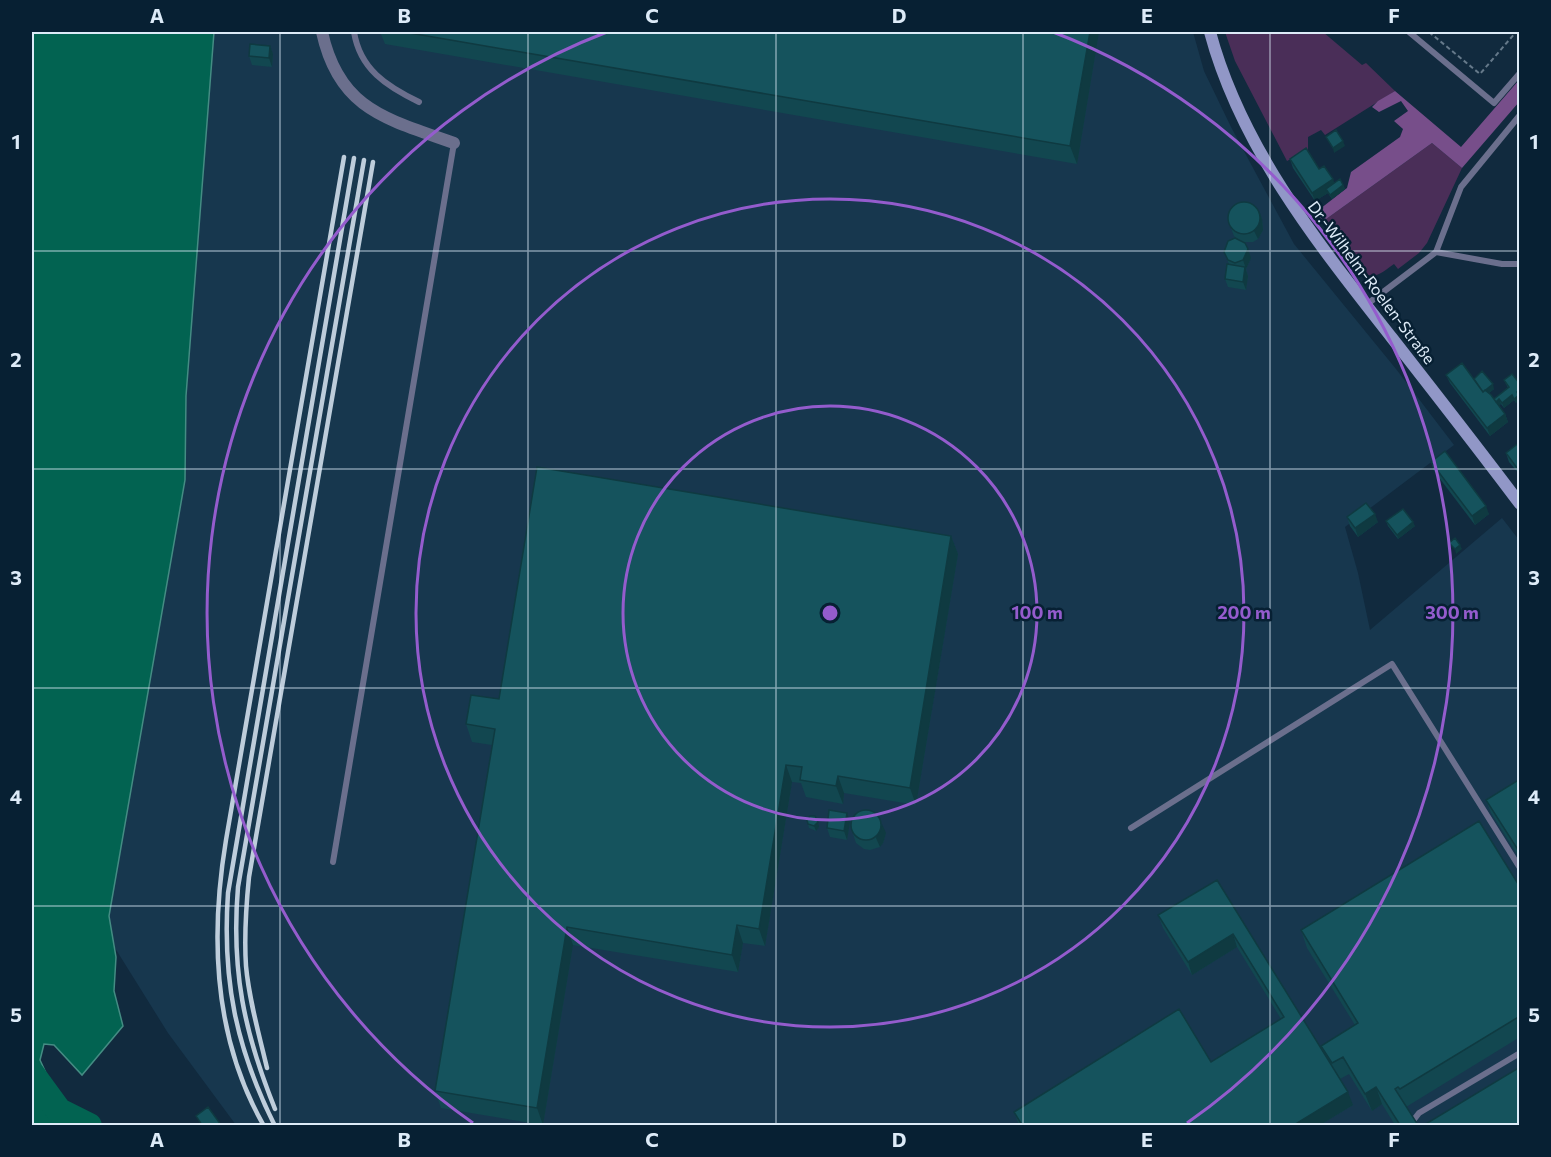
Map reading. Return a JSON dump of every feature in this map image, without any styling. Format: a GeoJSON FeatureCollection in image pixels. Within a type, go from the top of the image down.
{"type":"FeatureCollection","features":[{"type":"Feature","properties":{"kind":"main road","name":"Dr.-Wilhelm-Roelen-Straße"},"geometry":{"type":"LineString","coordinates":[[1210,32],[1219,64],[1239,110],[1273,173],[1313,237],[1520,504]]}},
{"type":"Feature","properties":{"kind":"street"},"geometry":{"type":"LineString","coordinates":[[322,32],[326,50],[337,75],[349,92],[364,106],[382,117],[454,143]]}},
{"type":"Feature","properties":{"kind":"lane"},"geometry":{"type":"LineString","coordinates":[[354,32],[357,49],[371,70],[393,89],[419,102]]}},
{"type":"Feature","properties":{"kind":"lane"},"geometry":{"type":"LineString","coordinates":[[1409,32],[1494,103],[1520,73]]}},
{"type":"Feature","properties":{"kind":"lane"},"geometry":{"type":"LineString","coordinates":[[1366,305],[1436,252],[1461,187],[1520,115]]}},
{"type":"Feature","properties":{"kind":"lane"},"geometry":{"type":"LineString","coordinates":[[333,862],[454,143]]}},
{"type":"Feature","properties":{"kind":"lane"},"geometry":{"type":"LineString","coordinates":[[1436,252],[1502,264],[1520,264]]}},
{"type":"Feature","properties":{"kind":"lane"},"geometry":{"type":"LineString","coordinates":[[1131,828],[1392,663],[1520,868]]}},
{"type":"Feature","properties":{"kind":"lane"},"geometry":{"type":"LineString","coordinates":[[1412,1122],[1419,1113],[1520,1053]]}},
{"type":"Feature","properties":{"kind":"path"},"geometry":{"type":"LineString","coordinates":[[1429,32],[1480,74],[1516,32]]}},
{"type":"Feature","properties":{"kind":"shaded area"},"geometry":{"type":"Polygon","coordinates":[[[32,32],[214,32],[186,396],[185,480],[109,916],[116,957],[114,991],[123,1026],[82,1075],[54,1045],[44,1044],[40,1060],[51,1084],[59,1111],[60,1126],[32,1125],[32,32]]]}},
{"type":"Feature","properties":{"kind":"shaded area"},"geometry":{"type":"Polygon","coordinates":[[[214,32],[1193,32],[1204,71],[1231,127],[1294,244],[1396,369],[1454,445],[1345,527],[1370,630],[1502,518],[1519,540],[1519,1125],[236,1125],[168,1033],[115,948],[109,916],[185,480],[186,396],[214,32]]]}},
{"type":"Feature","properties":{"kind":"shaded area"},"geometry":{"type":"Polygon","coordinates":[[[1225,32],[1323,32],[1362,65],[1366,63],[1395,91],[1325,135],[1321,130],[1308,137],[1308,150],[1287,161],[1235,61],[1225,32]]]}},
{"type":"Feature","properties":{"kind":"shaded area"},"geometry":{"type":"Polygon","coordinates":[[[1519,80],[1519,102],[1462,168],[1432,143],[1322,222],[1316,212],[1347,188],[1351,172],[1400,137],[1403,129],[1394,121],[1408,111],[1401,101],[1379,112],[1372,107],[1378,101],[1395,91],[1461,147],[1519,80]]]}},
{"type":"Feature","properties":{"kind":"shaded area"},"geometry":{"type":"Polygon","coordinates":[[[1432,143],[1462,168],[1427,243],[1419,253],[1398,269],[1394,264],[1377,275],[1365,274],[1322,222],[1432,143]]]}},
{"type":"Feature","properties":{"kind":"building"},"geometry":{"type":"Polygon","coordinates":[[[404,32],[1090,32],[1070,146],[404,32]]]}},
{"type":"Feature","properties":{"kind":"building"},"geometry":{"type":"Polygon","coordinates":[[[250,44],[270,46],[269,58],[249,56],[250,44]]]}},
{"type":"Feature","properties":{"kind":"building"},"geometry":{"type":"Polygon","coordinates":[[[1336,130],[1343,141],[1333,148],[1326,137],[1336,130]]]}},
{"type":"Feature","properties":{"kind":"building"},"geometry":{"type":"Polygon","coordinates":[[[1306,148],[1319,169],[1324,166],[1333,179],[1312,193],[1290,159],[1306,148]]]}},
{"type":"Feature","properties":{"kind":"building"},"geometry":{"type":"Polygon","coordinates":[[[1340,179],[1343,185],[1330,195],[1326,189],[1340,179]]]}},
{"type":"Feature","properties":{"kind":"building"},"geometry":{"type":"Polygon","coordinates":[[[1244,202],[1255,207],[1260,218],[1255,229],[1244,234],[1233,229],[1228,218],[1233,207],[1244,202]]]}},
{"type":"Feature","properties":{"kind":"building"},"geometry":{"type":"Polygon","coordinates":[[[1235,238],[1245,243],[1248,249],[1243,260],[1235,263],[1228,260],[1224,252],[1228,241],[1235,238]]]}},
{"type":"Feature","properties":{"kind":"building"},"geometry":{"type":"Polygon","coordinates":[[[1227,264],[1245,267],[1243,282],[1225,279],[1227,264]]]}},
{"type":"Feature","properties":{"kind":"building"},"geometry":{"type":"Polygon","coordinates":[[[1462,363],[1483,392],[1485,390],[1491,395],[1505,414],[1487,428],[1446,375],[1462,363]]]}},
{"type":"Feature","properties":{"kind":"building"},"geometry":{"type":"Polygon","coordinates":[[[1482,371],[1493,384],[1483,392],[1474,379],[1482,371]]]}},
{"type":"Feature","properties":{"kind":"building"},"geometry":{"type":"Polygon","coordinates":[[[1512,374],[1520,384],[1520,390],[1517,392],[1519,395],[1514,399],[1512,395],[1502,403],[1499,399],[1496,402],[1494,399],[1509,387],[1504,380],[1512,374]]]}},
{"type":"Feature","properties":{"kind":"building"},"geometry":{"type":"Polygon","coordinates":[[[1520,442],[1520,466],[1517,468],[1506,453],[1520,442]]]}},
{"type":"Feature","properties":{"kind":"building"},"geometry":{"type":"Polygon","coordinates":[[[1445,451],[1486,506],[1472,516],[1431,462],[1445,451]]]}},
{"type":"Feature","properties":{"kind":"building"},"geometry":{"type":"Polygon","coordinates":[[[537,467],[951,536],[910,788],[838,776],[836,786],[800,780],[802,767],[786,765],[759,929],[737,925],[732,955],[567,927],[537,1108],[435,1091],[495,729],[466,724],[471,695],[499,699],[537,467]]]}},
{"type":"Feature","properties":{"kind":"building"},"geometry":{"type":"Polygon","coordinates":[[[1366,503],[1375,514],[1355,528],[1347,517],[1366,503]]]}},
{"type":"Feature","properties":{"kind":"building"},"geometry":{"type":"Polygon","coordinates":[[[1403,509],[1413,522],[1397,535],[1386,521],[1403,509]]]}},
{"type":"Feature","properties":{"kind":"building"},"geometry":{"type":"Polygon","coordinates":[[[1455,538],[1460,545],[1455,549],[1449,543],[1455,538]]]}},
{"type":"Feature","properties":{"kind":"building"},"geometry":{"type":"Polygon","coordinates":[[[1520,779],[1520,853],[1486,800],[1520,779]]]}},
{"type":"Feature","properties":{"kind":"building"},"geometry":{"type":"Polygon","coordinates":[[[829,810],[847,813],[844,831],[827,828],[829,810]]]}},
{"type":"Feature","properties":{"kind":"building"},"geometry":{"type":"Polygon","coordinates":[[[866,810],[877,814],[881,825],[877,836],[866,840],[855,836],[851,825],[855,814],[866,810]]]}},
{"type":"Feature","properties":{"kind":"building"},"geometry":{"type":"Polygon","coordinates":[[[810,816],[815,816],[818,822],[814,826],[808,824],[807,820],[810,816]]]}},
{"type":"Feature","properties":{"kind":"building"},"geometry":{"type":"Polygon","coordinates":[[[1479,821],[1520,887],[1520,1016],[1400,1089],[1398,1087],[1395,1089],[1418,1125],[1400,1125],[1376,1087],[1365,1094],[1343,1057],[1332,1063],[1321,1046],[1358,1023],[1301,930],[1479,821]]]}},
{"type":"Feature","properties":{"kind":"building"},"geometry":{"type":"Polygon","coordinates":[[[1217,880],[1348,1092],[1294,1125],[1022,1125],[1014,1112],[1179,1009],[1211,1062],[1284,1017],[1233,934],[1188,962],[1158,915],[1217,880]]]}},
{"type":"Feature","properties":{"kind":"building"},"geometry":{"type":"Polygon","coordinates":[[[1520,1067],[1520,1125],[1424,1125],[1520,1067]]]}},
{"type":"Feature","properties":{"kind":"building"},"geometry":{"type":"Polygon","coordinates":[[[208,1107],[221,1125],[202,1125],[196,1116],[208,1107]]]}},
{"type":"Feature","properties":{"kind":"waterway"},"geometry":{"type":"LineString","coordinates":[[32,1074],[59,1111],[89,1126]]}},
{"type":"Feature","properties":{"kind":"railway"},"geometry":{"type":"LineString","coordinates":[[264,1126],[247,1093],[226,1023],[220,986],[218,950],[221,876],[344,157]]}},
{"type":"Feature","properties":{"kind":"railway"},"geometry":{"type":"LineString","coordinates":[[275,1126],[250,1069],[235,1013],[227,955],[228,893],[354,158]]}},
{"type":"Feature","properties":{"kind":"railway"},"geometry":{"type":"LineString","coordinates":[[275,1109],[255,1054],[242,1000],[236,946],[238,887],[364,160]]}},
{"type":"Feature","properties":{"kind":"railway"},"geometry":{"type":"LineString","coordinates":[[267,1068],[247,979],[245,944],[249,877],[373,162]]}}]}
